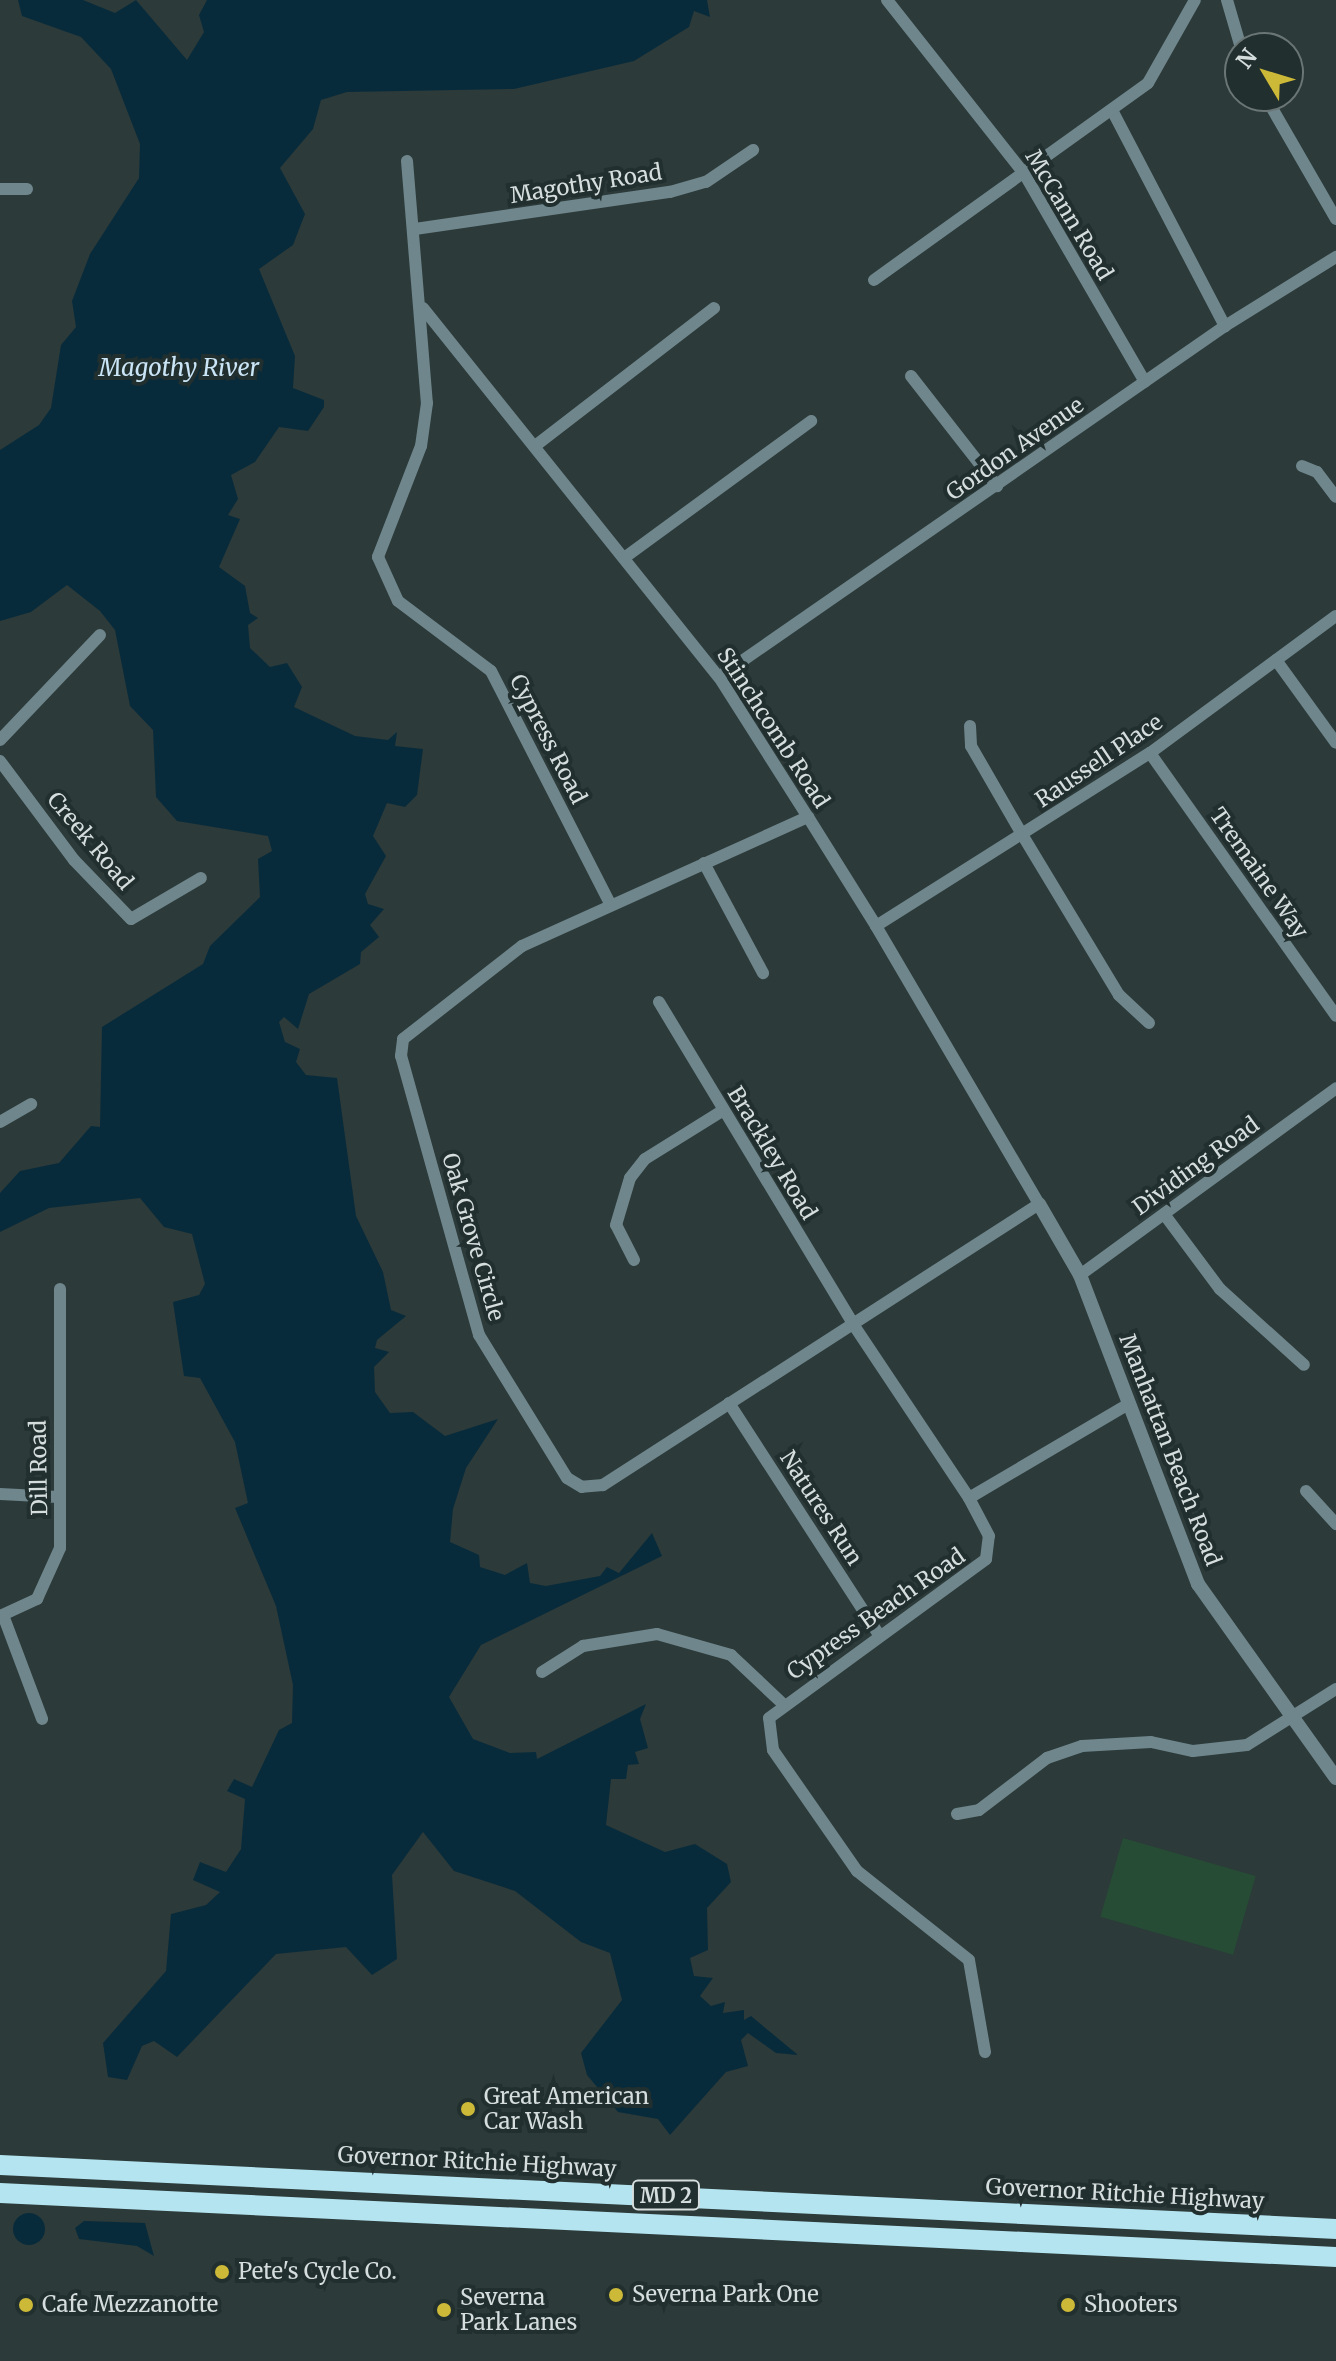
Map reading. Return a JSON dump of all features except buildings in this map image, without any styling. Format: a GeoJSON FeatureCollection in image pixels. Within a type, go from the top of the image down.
{"type":"FeatureCollection","features":[{"type":"Feature","properties":{"kind":"highway","name":"Governor Ritchie Highway"},"geometry":{"type":"LineString","coordinates":[[0,2165],[1334,2229]]}},
{"type":"Feature","properties":{"kind":"highway","name":"MD 2"},"geometry":{"type":"LineString","coordinates":[[0,2193],[1333,2257]]}},
{"type":"Feature","properties":{"kind":"highway"},"geometry":{"type":"LineString","coordinates":[[1333,2257],[1334,2229]]}},
{"type":"Feature","properties":{"kind":"street","name":"McCann Road"},"geometry":{"type":"LineString","coordinates":[[887,0],[1025,175],[1145,382]]}},
{"type":"Feature","properties":{"kind":"street"},"geometry":{"type":"LineString","coordinates":[[874,280],[1113,112],[1148,83],[1195,0]]}},
{"type":"Feature","properties":{"kind":"street"},"geometry":{"type":"LineString","coordinates":[[1227,0],[1236,32]]}},
{"type":"Feature","properties":{"kind":"street"},"geometry":{"type":"LineString","coordinates":[[1113,112],[1225,326]]}},
{"type":"Feature","properties":{"kind":"street"},"geometry":{"type":"LineString","coordinates":[[1274,112],[1336,219]]}},
{"type":"Feature","properties":{"kind":"street","name":"Magothy Road"},"geometry":{"type":"LineString","coordinates":[[415,229],[670,192],[706,182],[753,150]]}},
{"type":"Feature","properties":{"kind":"street","name":"Cypress Road"},"geometry":{"type":"LineString","coordinates":[[407,161],[423,308],[421,446],[383,530],[378,557],[384,578],[398,601],[491,671],[611,905]]}},
{"type":"Feature","properties":{"kind":"street"},"geometry":{"type":"LineString","coordinates":[[0,189],[27,189]]}},
{"type":"Feature","properties":{"kind":"street","name":"Gordon Avenue"},"geometry":{"type":"LineString","coordinates":[[719,677],[1225,326],[1336,257]]}},
{"type":"Feature","properties":{"kind":"street","name":"Stinchcomb Road"},"geometry":{"type":"LineString","coordinates":[[423,308],[719,677],[876,926],[1039,1204]]}},
{"type":"Feature","properties":{"kind":"street"},"geometry":{"type":"LineString","coordinates":[[535,446],[714,308]]}},
{"type":"Feature","properties":{"kind":"street"},"geometry":{"type":"LineString","coordinates":[[911,376],[997,486]]}},
{"type":"Feature","properties":{"kind":"street"},"geometry":{"type":"LineString","coordinates":[[624,558],[811,421]]}},
{"type":"Feature","properties":{"kind":"street"},"geometry":{"type":"LineString","coordinates":[[1302,466],[1317,472],[1336,497]]}},
{"type":"Feature","properties":{"kind":"street","name":"Raussell Place"},"geometry":{"type":"LineString","coordinates":[[876,926],[1150,753],[1336,616]]}},
{"type":"Feature","properties":{"kind":"street"},"geometry":{"type":"LineString","coordinates":[[0,740],[100,635]]}},
{"type":"Feature","properties":{"kind":"street"},"geometry":{"type":"LineString","coordinates":[[1276,660],[1336,743]]}},
{"type":"Feature","properties":{"kind":"street"},"geometry":{"type":"LineString","coordinates":[[970,726],[971,746],[1023,836],[1119,995],[1149,1023]]}},
{"type":"Feature","properties":{"kind":"street","name":"Tremaine Way"},"geometry":{"type":"LineString","coordinates":[[1150,753],[1336,1016]]}},
{"type":"Feature","properties":{"kind":"street","name":"Creek Road"},"geometry":{"type":"LineString","coordinates":[[0,761],[74,860],[131,919],[201,878]]}},
{"type":"Feature","properties":{"kind":"street","name":"Oak Grove Circle"},"geometry":{"type":"LineString","coordinates":[[808,817],[495,961],[460,1001],[414,1026],[401,1056],[479,1335],[567,1478],[582,1487],[603,1485],[1039,1204]]}},
{"type":"Feature","properties":{"kind":"street"},"geometry":{"type":"LineString","coordinates":[[704,863],[763,973]]}},
{"type":"Feature","properties":{"kind":"street","name":"Brackley Road"},"geometry":{"type":"LineString","coordinates":[[659,1002],[853,1324],[969,1498]]}},
{"type":"Feature","properties":{"kind":"street","name":"Dividing Road"},"geometry":{"type":"LineString","coordinates":[[1080,1275],[1336,1088]]}},
{"type":"Feature","properties":{"kind":"street"},"geometry":{"type":"LineString","coordinates":[[0,1122],[31,1104]]}},
{"type":"Feature","properties":{"kind":"street"},"geometry":{"type":"LineString","coordinates":[[634,1260],[616,1225],[630,1178],[645,1159],[722,1111]]}},
{"type":"Feature","properties":{"kind":"street","name":"Manhattan Beach Road"},"geometry":{"type":"LineString","coordinates":[[1039,1204],[1080,1275],[1127,1405],[1198,1584],[1336,1778]]}},
{"type":"Feature","properties":{"kind":"street"},"geometry":{"type":"LineString","coordinates":[[1164,1214],[1220,1289],[1304,1365]]}},
{"type":"Feature","properties":{"kind":"street","name":"Dill Road"},"geometry":{"type":"LineString","coordinates":[[2,1616],[29,1605],[49,1582],[60,1548],[60,1289]]}},
{"type":"Feature","properties":{"kind":"street","name":"Natures Run"},"geometry":{"type":"LineString","coordinates":[[729,1403],[879,1635]]}},
{"type":"Feature","properties":{"kind":"street"},"geometry":{"type":"LineString","coordinates":[[969,1498],[1127,1405]]}},
{"type":"Feature","properties":{"kind":"street"},"geometry":{"type":"LineString","coordinates":[[1306,1491],[1336,1524]]}},
{"type":"Feature","properties":{"kind":"street"},"geometry":{"type":"LineString","coordinates":[[0,1494],[58,1497]]}},
{"type":"Feature","properties":{"kind":"street","name":"Cypress Beach Road"},"geometry":{"type":"LineString","coordinates":[[969,1498],[989,1536],[986,1559],[782,1703],[769,1718],[773,1750],[877,1893],[938,1929],[969,1960],[985,2052]]}},
{"type":"Feature","properties":{"kind":"street"},"geometry":{"type":"LineString","coordinates":[[2,1616],[42,1719]]}},
{"type":"Feature","properties":{"kind":"street"},"geometry":{"type":"LineString","coordinates":[[542,1672],[583,1646],[657,1634],[731,1655],[782,1703]]}},
{"type":"Feature","properties":{"kind":"street"},"geometry":{"type":"LineString","coordinates":[[957,1814],[979,1810],[1047,1758],[1082,1746],[1151,1742],[1222,1750],[1268,1736],[1336,1689]]}},
{"type":"Feature","properties":{"kind":"green space"},"geometry":{"type":"Polygon","coordinates":[[[1123,1838],[1256,1876],[1233,1955],[1100,1917],[1123,1838]]]}},
{"type":"Feature","properties":{"kind":"water","name":"Magothy River"},"geometry":{"type":"Polygon","coordinates":[[[18,0],[83,0],[115,13],[136,0],[187,60],[204,32],[199,15],[207,0],[707,0],[710,17],[694,11],[689,27],[634,61],[514,89],[347,92],[321,100],[313,129],[280,168],[305,214],[293,245],[259,269],[295,356],[293,388],[324,400],[324,407],[308,431],[279,427],[255,462],[231,475],[238,499],[228,515],[240,519],[219,567],[245,586],[250,613],[258,618],[248,625],[250,648],[270,667],[287,663],[302,687],[294,707],[355,736],[388,740],[397,732],[395,746],[423,749],[417,795],[405,807],[387,803],[373,836],[386,856],[365,894],[368,904],[384,909],[370,925],[379,937],[361,952],[360,964],[309,994],[298,1029],[284,1017],[279,1022],[285,1042],[300,1049],[296,1062],[306,1075],[337,1078],[356,1216],[383,1272],[391,1310],[406,1316],[377,1340],[375,1348],[389,1352],[374,1367],[375,1392],[390,1413],[413,1412],[445,1436],[498,1419],[466,1468],[453,1509],[450,1542],[479,1555],[480,1567],[505,1575],[527,1563],[530,1583],[546,1586],[600,1576],[607,1567],[619,1573],[652,1533],[662,1556],[481,1645],[449,1697],[473,1739],[510,1753],[536,1752],[537,1759],[646,1704],[640,1719],[648,1748],[635,1752],[639,1764],[628,1765],[626,1779],[611,1779],[606,1825],[665,1852],[695,1844],[727,1864],[731,1882],[707,1908],[708,1950],[690,1958],[694,1976],[713,1978],[700,1996],[711,2006],[725,2002],[723,2013],[744,2010],[744,2020],[751,2016],[798,2055],[776,2053],[748,2033],[741,2040],[748,2066],[726,2072],[670,2135],[658,2119],[618,2112],[587,2075],[581,2053],[622,2000],[610,1953],[581,1942],[515,1891],[454,1871],[423,1832],[392,1875],[397,1959],[372,1975],[346,1947],[276,1954],[177,2057],[154,2041],[142,2046],[127,2080],[108,2077],[103,2043],[166,1971],[171,1914],[206,1905],[220,1892],[193,1880],[200,1862],[226,1872],[241,1849],[245,1799],[227,1791],[234,1779],[252,1787],[279,1730],[292,1723],[293,1685],[276,1606],[235,1508],[248,1503],[235,1442],[200,1378],[184,1376],[173,1302],[199,1295],[205,1284],[192,1234],[164,1227],[140,1198],[49,1208],[0,1232],[0,1193],[20,1171],[59,1163],[91,1126],[100,1127],[102,1027],[203,964],[210,946],[260,897],[258,859],[272,851],[268,836],[177,821],[156,797],[153,730],[130,706],[115,630],[100,611],[67,585],[31,612],[0,621],[0,450],[39,425],[51,408],[61,345],[76,327],[72,301],[90,254],[139,178],[140,144],[111,69],[81,37],[22,16],[18,0]]]}},
{"type":"Feature","properties":{"kind":"water"},"geometry":{"type":"Polygon","coordinates":[[[29,2213],[40,2218],[45,2229],[40,2240],[29,2245],[18,2240],[13,2229],[18,2218],[29,2213]]]}},
{"type":"Feature","properties":{"kind":"water"},"geometry":{"type":"Polygon","coordinates":[[[84,2221],[145,2223],[154,2256],[137,2246],[79,2239],[75,2228],[84,2221]]]}},
{"type":"Feature","properties":{"kind":"place","name":"Great American Car Wash"},"geometry":{"type":"Point","coordinates":[468,2109]}},
{"type":"Feature","properties":{"kind":"place","name":"Pete's Cycle Co."},"geometry":{"type":"Point","coordinates":[222,2272]}},
{"type":"Feature","properties":{"kind":"place","name":"Severna Park One"},"geometry":{"type":"Point","coordinates":[616,2295]}},
{"type":"Feature","properties":{"kind":"place","name":"Cafe Mezzanotte"},"geometry":{"type":"Point","coordinates":[26,2305]}},
{"type":"Feature","properties":{"kind":"place","name":"Shooters"},"geometry":{"type":"Point","coordinates":[1068,2305]}},
{"type":"Feature","properties":{"kind":"place","name":"Severna Park Lanes"},"geometry":{"type":"Point","coordinates":[444,2310]}}]}
